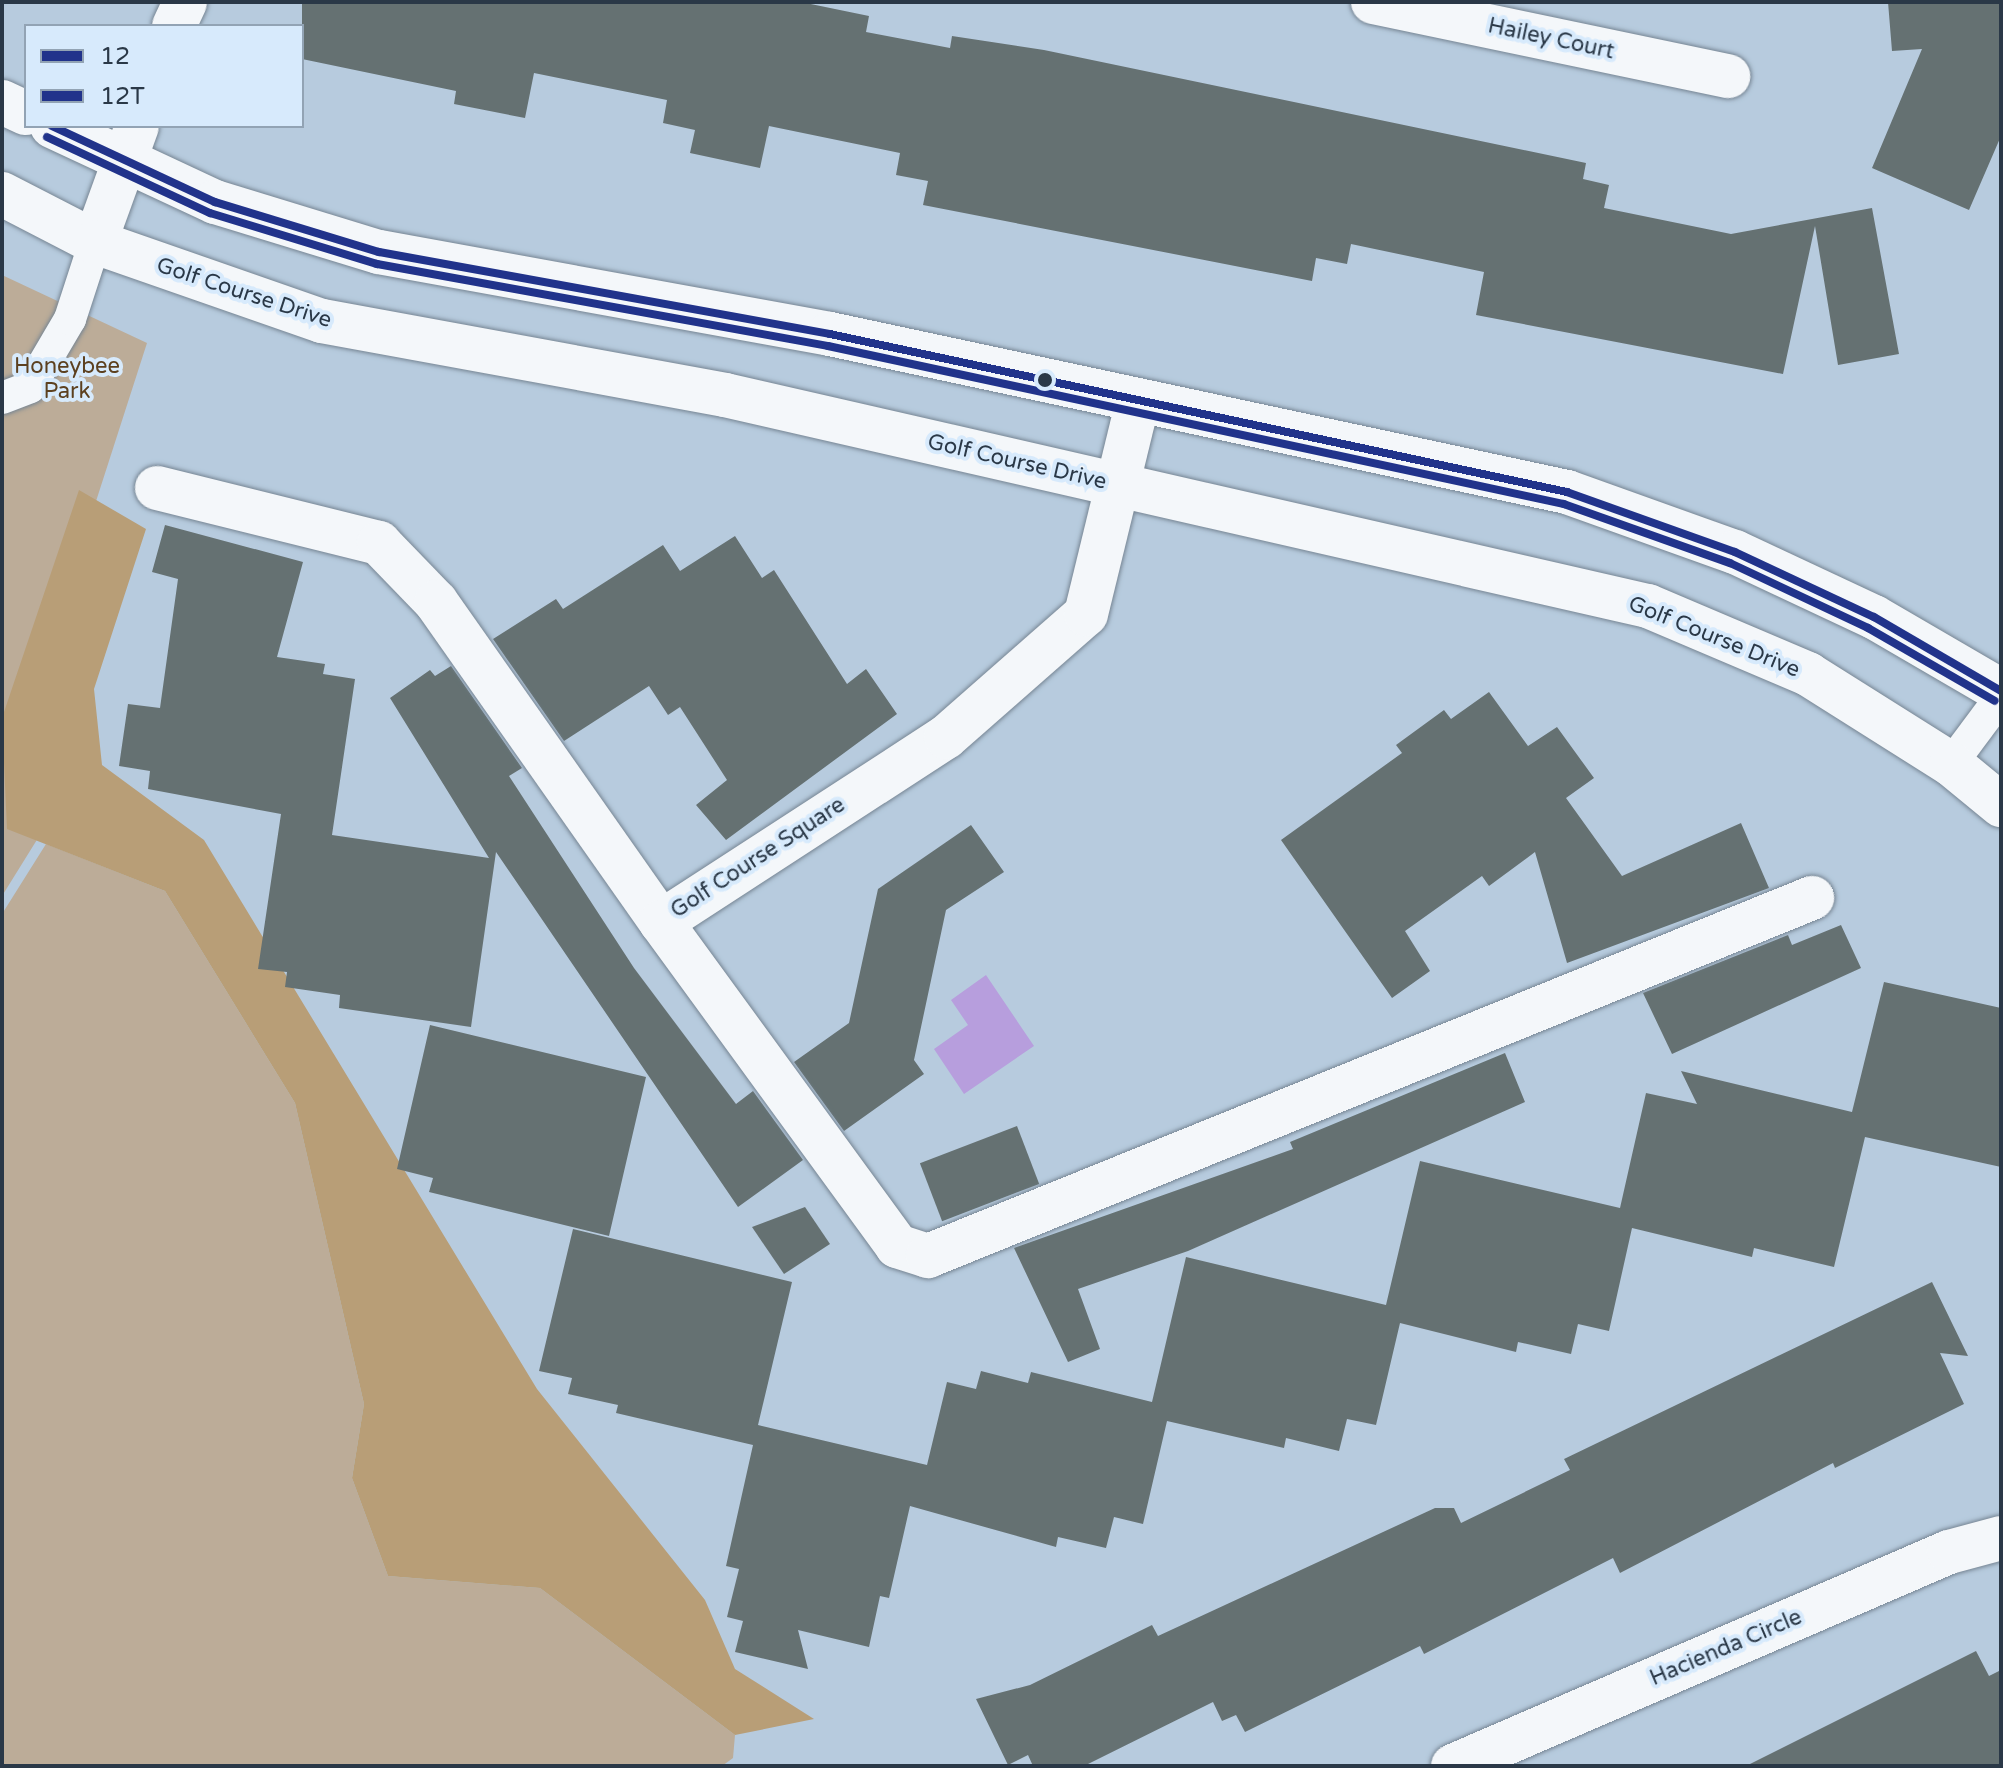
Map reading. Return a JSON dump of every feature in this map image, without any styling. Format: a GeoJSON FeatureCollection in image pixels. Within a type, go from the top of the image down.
{"type":"FeatureCollection","features":[{"type":"Feature","properties":{"kind":"street"},"geometry":{"type":"LineString","coordinates":[[175,24],[185,2]]}},
{"type":"Feature","properties":{"kind":"street","name":"Hailey Court"},"geometry":{"type":"LineString","coordinates":[[1373,2],[1728,76]]}},
{"type":"Feature","properties":{"kind":"street"},"geometry":{"type":"LineString","coordinates":[[2,102],[24,112]]}},
{"type":"Feature","properties":{"kind":"street"},"geometry":{"type":"LineString","coordinates":[[60,128],[131,145],[215,202],[379,252],[830,334],[1137,404],[1567,492],[1749,558],[1874,617],[2001,694]]}},
{"type":"Feature","properties":{"kind":"street"},"geometry":{"type":"LineString","coordinates":[[95,242],[131,145]]}},
{"type":"Feature","properties":{"kind":"street","name":"Golf Course Drive"},"geometry":{"type":"LineString","coordinates":[[2,194],[95,242],[322,321],[725,395],[1648,606],[1808,674],[1951,764],[2001,805]]}},
{"type":"Feature","properties":{"kind":"street","name":"Golf Course Square"},"geometry":{"type":"LineString","coordinates":[[157,488],[379,543],[436,602],[661,922],[946,737],[1086,614],[1137,404]]}},
{"type":"Feature","properties":{"kind":"street"},"geometry":{"type":"LineString","coordinates":[[661,922],[897,1246],[928,1256],[1812,898]]}},
{"type":"Feature","properties":{"kind":"street","name":"Hacienda Circle"},"geometry":{"type":"LineString","coordinates":[[1453,1766],[1949,1552],[2001,1538]]}},
{"type":"Feature","properties":{"kind":"lane"},"geometry":{"type":"LineString","coordinates":[[2,398],[30,387],[70,319],[95,242]]}},
{"type":"Feature","properties":{"kind":"lane"},"geometry":{"type":"LineString","coordinates":[[1951,764],[2001,694]]}},
{"type":"Feature","properties":{"kind":"green space","name":"Honeybee Park"},"geometry":{"type":"Polygon","coordinates":[[[2,275],[147,343],[31,703],[48,822],[2,896],[2,275]]]}},
{"type":"Feature","properties":{"kind":"green space"},"geometry":{"type":"Polygon","coordinates":[[[46,844],[165,891],[295,1103],[364,1404],[352,1478],[388,1576],[540,1588],[735,1735],[733,1758],[722,1766],[2,1766],[2,914],[46,844]]]}},
{"type":"Feature","properties":{"kind":"shaded area"},"geometry":{"type":"Polygon","coordinates":[[[79,490],[146,529],[94,689],[102,765],[204,840],[537,1389],[705,1600],[735,1669],[814,1719],[735,1735],[540,1588],[388,1576],[352,1478],[364,1404],[295,1103],[165,891],[7,829],[2,718],[79,490]]]}},
{"type":"Feature","properties":{"kind":"shaded area"},"geometry":{"type":"Polygon","coordinates":[[[986,975],[1034,1046],[964,1094],[934,1049],[968,1025],[951,1000],[986,975]]]}},
{"type":"Feature","properties":{"kind":"building"},"geometry":{"type":"Polygon","coordinates":[[[302,2],[801,2],[869,16],[866,32],[950,48],[952,36],[1044,50],[1586,163],[1583,179],[1609,185],[1604,208],[1731,234],[1872,208],[1899,354],[1838,365],[1815,226],[1783,374],[1476,315],[1484,272],[1351,244],[1347,264],[1316,258],[1312,281],[923,205],[928,181],[896,175],[900,153],[769,126],[760,168],[690,153],[695,130],[663,123],[667,100],[534,73],[525,118],[454,104],[456,91],[304,59],[302,2]]]}},
{"type":"Feature","properties":{"kind":"building"},"geometry":{"type":"Polygon","coordinates":[[[1888,2],[2001,2],[2001,136],[1969,210],[1872,168],[1922,49],[1892,51],[1888,2]]]}},
{"type":"Feature","properties":{"kind":"building"},"geometry":{"type":"Polygon","coordinates":[[[165,525],[303,562],[277,657],[325,664],[323,674],[355,679],[332,835],[489,858],[390,698],[430,670],[435,676],[451,666],[522,768],[509,776],[634,968],[736,1104],[753,1091],[803,1160],[738,1207],[496,852],[471,1027],[339,1008],[340,995],[285,987],[287,972],[258,969],[281,814],[148,789],[150,771],[119,766],[128,704],[160,708],[178,579],[152,572],[165,525]]]}},
{"type":"Feature","properties":{"kind":"building"},"geometry":{"type":"Polygon","coordinates":[[[735,536],[762,578],[774,570],[847,684],[866,669],[897,714],[726,840],[696,805],[727,780],[680,707],[668,715],[649,686],[564,741],[493,639],[556,599],[563,609],[663,545],[680,571],[735,536]]]}},
{"type":"Feature","properties":{"kind":"building"},"geometry":{"type":"Polygon","coordinates":[[[1489,692],[1528,746],[1557,727],[1594,778],[1566,798],[1622,876],[1741,823],[1769,888],[1567,963],[1535,852],[1489,886],[1482,876],[1405,931],[1430,971],[1392,998],[1281,840],[1402,753],[1396,745],[1444,710],[1451,719],[1489,692]]]}},
{"type":"Feature","properties":{"kind":"building"},"geometry":{"type":"Polygon","coordinates":[[[971,825],[1004,872],[946,910],[914,1060],[924,1074],[844,1131],[794,1062],[849,1023],[878,889],[971,825]]]}},
{"type":"Feature","properties":{"kind":"building"},"geometry":{"type":"Polygon","coordinates":[[[1841,925],[1861,968],[1672,1054],[1643,993],[1788,935],[1792,945],[1841,925]]]}},
{"type":"Feature","properties":{"kind":"building"},"geometry":{"type":"Polygon","coordinates":[[[1884,982],[2001,1008],[2001,1167],[1865,1137],[1834,1267],[1754,1248],[1752,1257],[1632,1228],[1609,1331],[1578,1324],[1571,1354],[1518,1342],[1516,1352],[1400,1323],[1376,1425],[1347,1419],[1339,1451],[1286,1438],[1284,1448],[1167,1421],[1143,1524],[1114,1517],[1106,1548],[1058,1537],[1056,1547],[910,1506],[889,1598],[880,1596],[869,1647],[798,1630],[808,1669],[735,1652],[743,1621],[727,1617],[739,1569],[726,1566],[753,1445],[616,1413],[618,1405],[568,1394],[572,1378],[539,1371],[573,1229],[792,1282],[758,1425],[927,1465],[947,1382],[976,1389],[981,1371],[1028,1383],[1031,1372],[1152,1402],[1186,1257],[1386,1305],[1420,1161],[1620,1208],[1646,1093],[1697,1104],[1681,1071],[1852,1112],[1884,982]]]}},
{"type":"Feature","properties":{"kind":"building"},"geometry":{"type":"Polygon","coordinates":[[[430,1025],[646,1077],[609,1236],[429,1192],[433,1178],[397,1169],[430,1025]]]}},
{"type":"Feature","properties":{"kind":"building"},"geometry":{"type":"Polygon","coordinates":[[[1505,1053],[1525,1102],[1188,1251],[1078,1289],[1100,1349],[1068,1362],[1014,1248],[1293,1149],[1290,1142],[1505,1053]]]}},
{"type":"Feature","properties":{"kind":"building"},"geometry":{"type":"Polygon","coordinates":[[[1017,1126],[1039,1184],[942,1221],[920,1163],[1017,1126]]]}},
{"type":"Feature","properties":{"kind":"building"},"geometry":{"type":"Polygon","coordinates":[[[805,1207],[830,1244],[784,1274],[752,1227],[805,1207]]]}},
{"type":"Feature","properties":{"kind":"building"},"geometry":{"type":"Polygon","coordinates":[[[1932,1282],[1968,1356],[1940,1353],[1964,1404],[1835,1468],[1833,1463],[1620,1573],[1613,1558],[1424,1654],[1420,1646],[1245,1732],[1236,1715],[1222,1721],[1213,1702],[1084,1766],[1033,1766],[1028,1755],[1008,1765],[976,1699],[1030,1685],[1152,1625],[1158,1636],[1435,1508],[1454,1508],[1461,1523],[1570,1470],[1564,1459],[1932,1282]]]}},
{"type":"Feature","properties":{"kind":"building"},"geometry":{"type":"Polygon","coordinates":[[[1976,1651],[1989,1676],[2001,1670],[2001,1766],[1746,1766],[1976,1651]]]}},
{"type":"Feature","properties":{"kind":"transit line","name":"12"},"geometry":{"type":"LineString","coordinates":[[56,128],[215,202],[379,252],[830,334],[1567,492],[1735,552],[1874,617],[2001,691]]}},
{"type":"Feature","properties":{"kind":"transit line","name":"12T"},"geometry":{"type":"LineString","coordinates":[[47,137],[210,213],[377,264],[828,346],[1564,504],[1730,563],[1868,628],[1995,701]]}}]}
